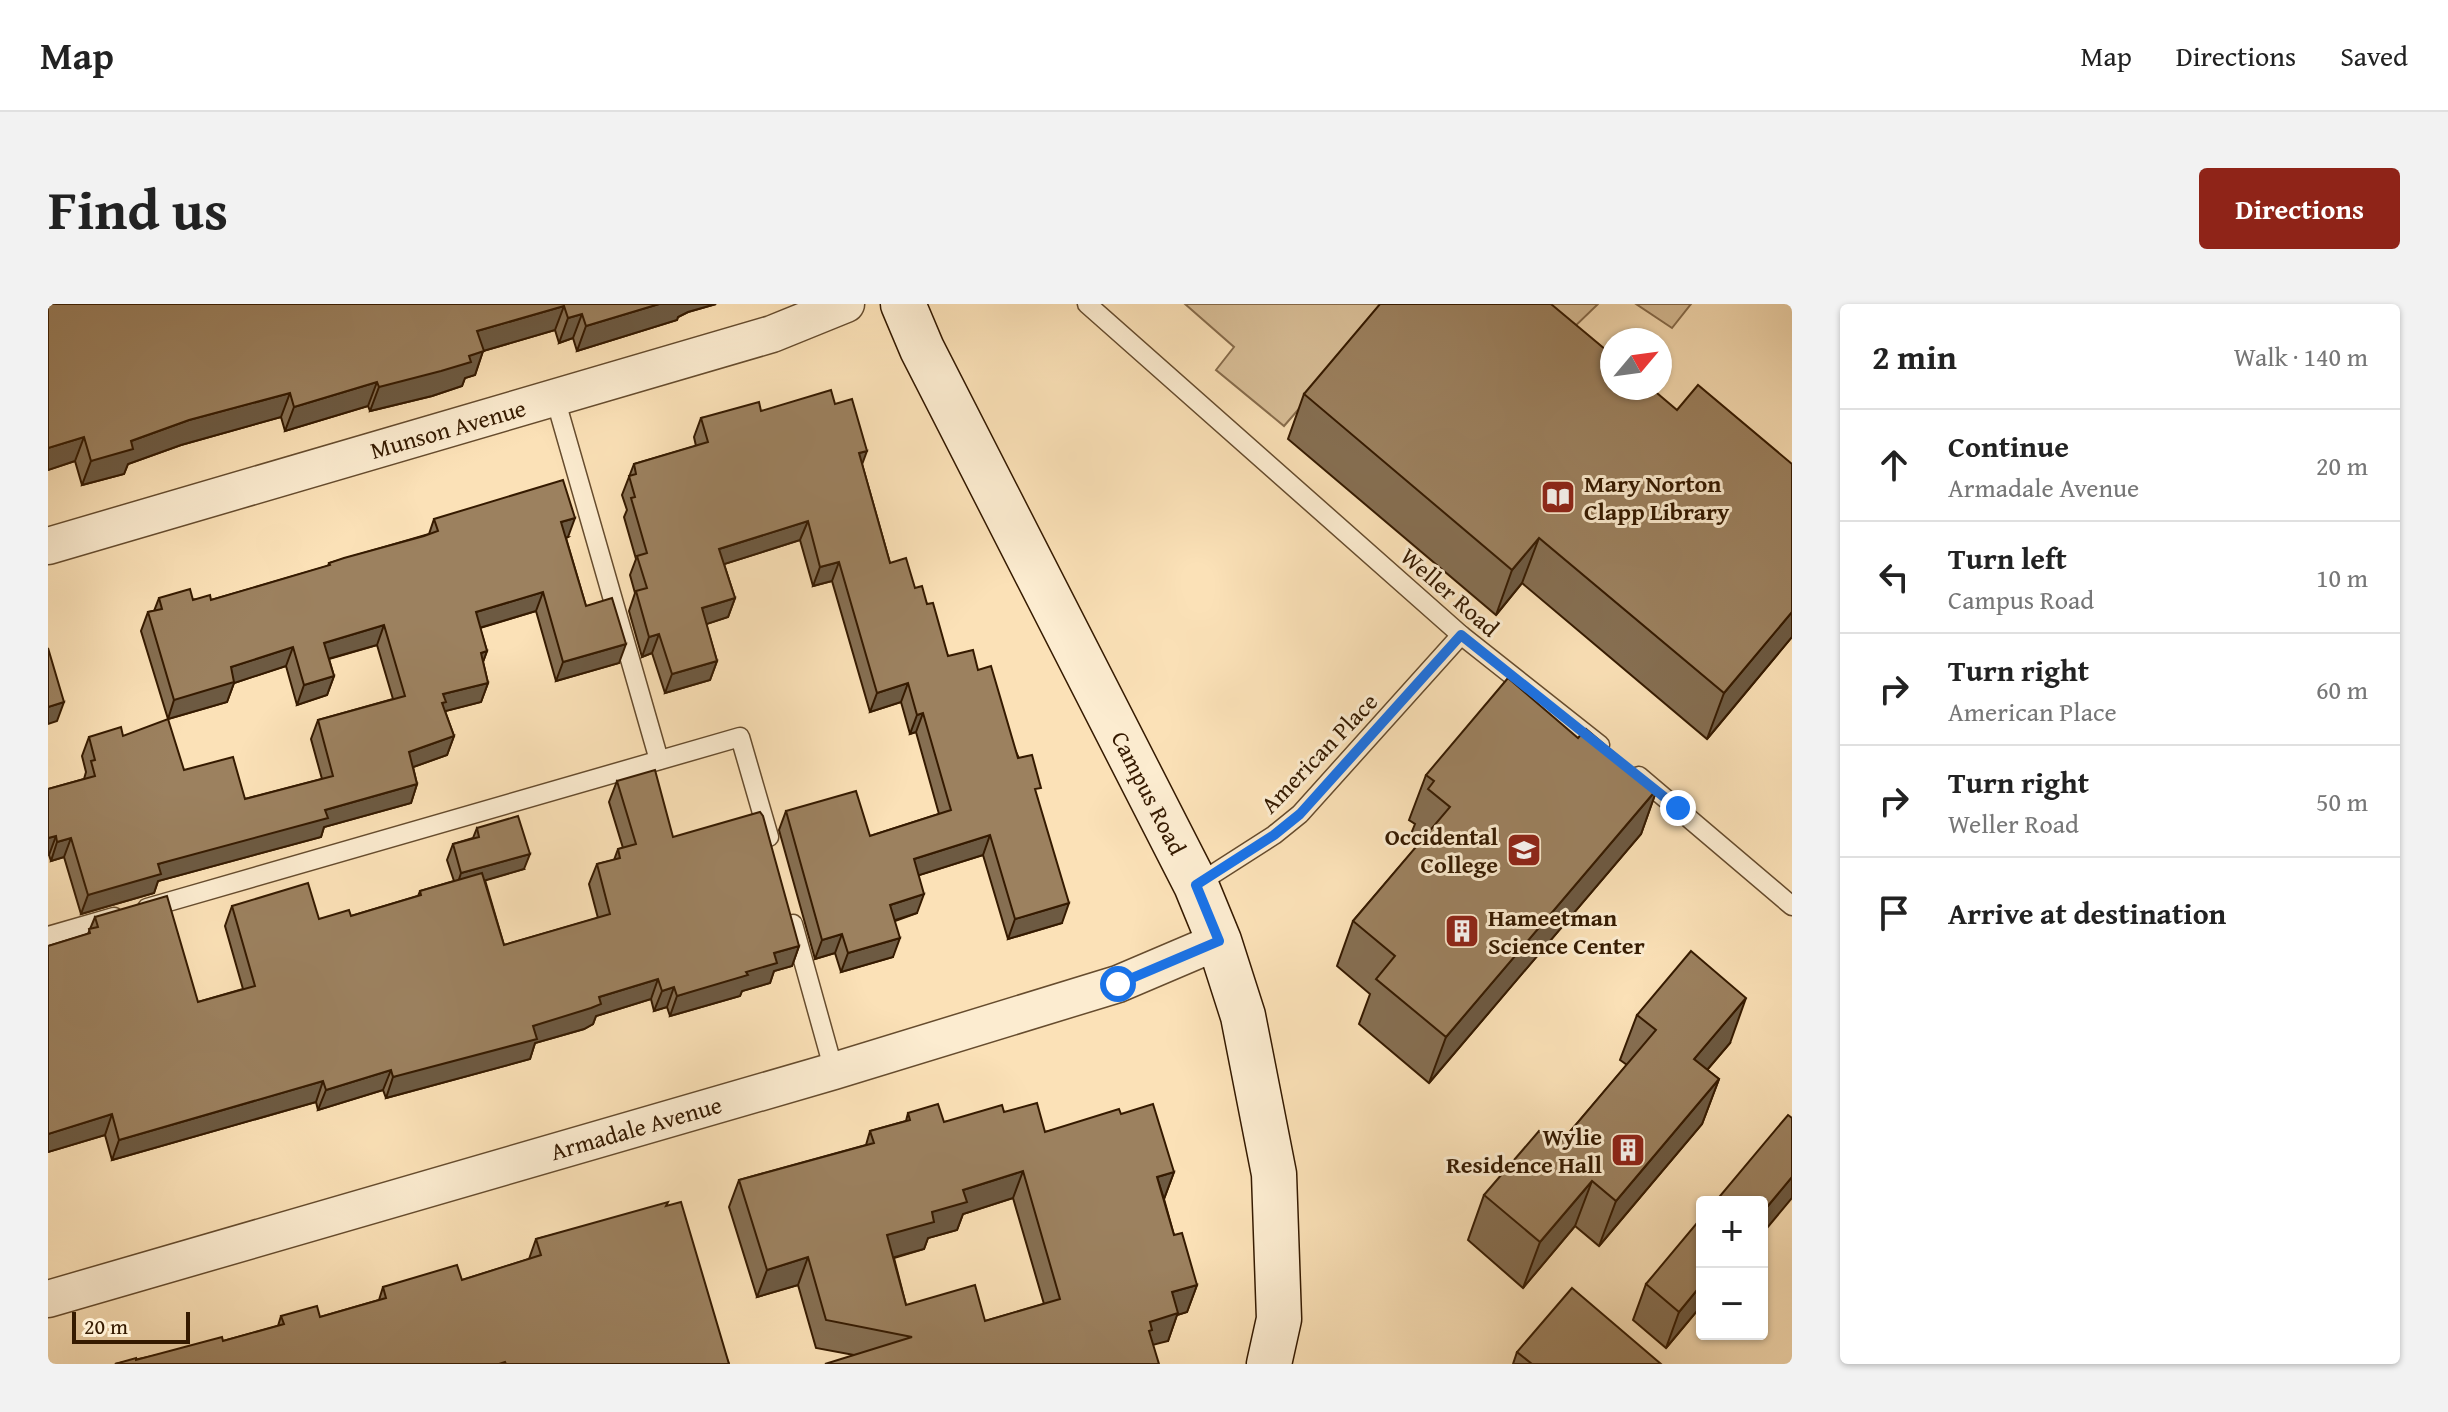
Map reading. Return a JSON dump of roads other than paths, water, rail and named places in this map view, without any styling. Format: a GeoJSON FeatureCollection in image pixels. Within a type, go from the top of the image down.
{"type":"FeatureCollection","features":[{"type":"Feature","properties":{"kind":"street","name":"Munson Avenue"},"geometry":{"type":"LineString","coordinates":[[48,546],[772,334],[846,304]]}},
{"type":"Feature","properties":{"kind":"street","name":"Campus Road"},"geometry":{"type":"LineString","coordinates":[[903,304],[922,349],[1196,885],[1219,941],[1243,1016],[1274,1174],[1279,1319],[1269,1364]]}},
{"type":"Feature","properties":{"kind":"street","name":"Armadale Avenue"},"geometry":{"type":"LineString","coordinates":[[48,1299],[834,1071],[1118,984],[1219,941]]}},
{"type":"Feature","properties":{"kind":"lane","name":"Weller Road"},"geometry":{"type":"LineString","coordinates":[[1087,304],[1461,635],[1622,763],[1792,906]]}},
{"type":"Feature","properties":{"kind":"lane"},"geometry":{"type":"LineString","coordinates":[[555,398],[659,760]]}},
{"type":"Feature","properties":{"kind":"lane","name":"American Place"},"geometry":{"type":"LineString","coordinates":[[1196,885],[1264,842],[1300,814],[1461,635]]}},
{"type":"Feature","properties":{"kind":"lane"},"geometry":{"type":"LineString","coordinates":[[48,936],[740,737],[774,855]]}},
{"type":"Feature","properties":{"kind":"lane"},"geometry":{"type":"LineString","coordinates":[[786,899],[834,1071]]}},
{"type":"Feature","properties":{"kind":"place","name":"Mary Norton Clapp Library"},"geometry":{"type":"Point","coordinates":[1558,497]}},
{"type":"Feature","properties":{"kind":"place","name":"Occidental College"},"geometry":{"type":"Point","coordinates":[1524,850]}},
{"type":"Feature","properties":{"kind":"place","name":"Hameetman Science Center"},"geometry":{"type":"Point","coordinates":[1462,931]}},
{"type":"Feature","properties":{"kind":"place","name":"Wylie Residence Hall"},"geometry":{"type":"Point","coordinates":[1628,1150]}}]}
